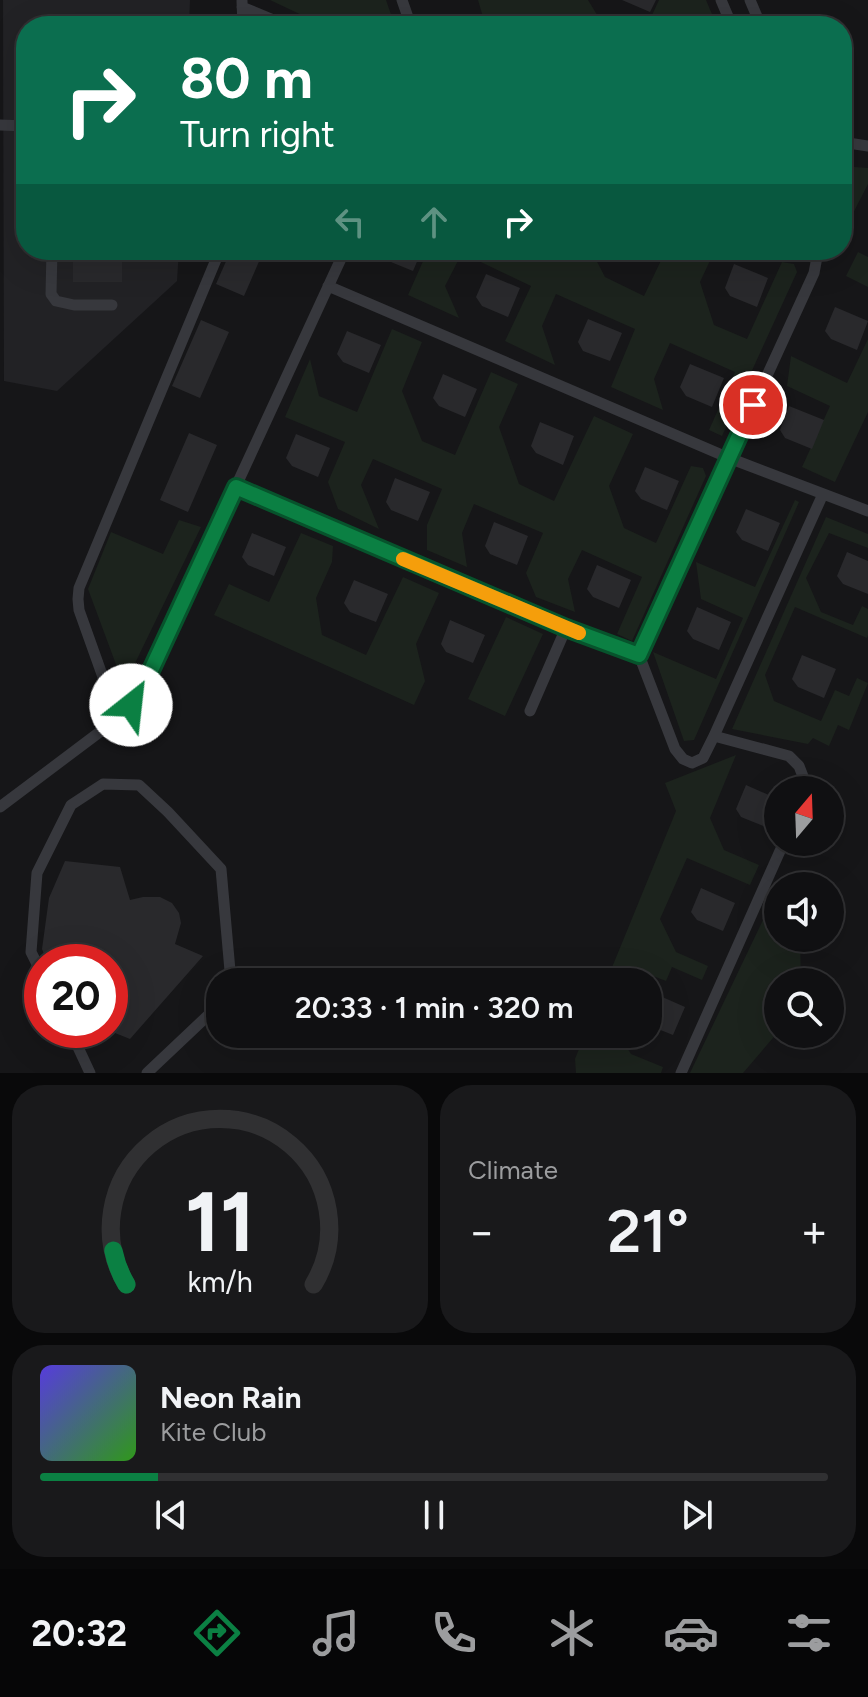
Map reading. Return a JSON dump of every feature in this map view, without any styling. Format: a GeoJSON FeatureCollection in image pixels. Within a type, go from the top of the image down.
{"type":"FeatureCollection","features":[{"type":"Feature","properties":{"kind":"lane"},"geometry":{"type":"LineString","coordinates":[[242,4],[267,16]]}},
{"type":"Feature","properties":{"kind":"lane"},"geometry":{"type":"LineString","coordinates":[[52,260],[51,294],[56,301],[74,305],[112,305]]}},
{"type":"Feature","properties":{"kind":"lane"},"geometry":{"type":"LineString","coordinates":[[121,716],[109,694],[79,610],[79,588],[216,260]]}},
{"type":"Feature","properties":{"kind":"lane"},"geometry":{"type":"LineString","coordinates":[[0,807],[121,716],[140,694],[340,260]]}},
{"type":"Feature","properties":{"kind":"lane"},"geometry":{"type":"LineString","coordinates":[[816,260],[814,273],[639,655],[675,749],[683,759],[692,763],[703,758],[823,494]]}},
{"type":"Feature","properties":{"kind":"lane"},"geometry":{"type":"LineString","coordinates":[[328,286],[729,458],[868,511]]}},
{"type":"Feature","properties":{"kind":"lane"},"geometry":{"type":"LineString","coordinates":[[236,487],[566,628],[639,655]]}},
{"type":"Feature","properties":{"kind":"lane"},"geometry":{"type":"LineString","coordinates":[[530,711],[566,628]]}},
{"type":"Feature","properties":{"kind":"lane"},"geometry":{"type":"LineString","coordinates":[[714,736],[789,756],[799,766],[803,776]]}},
{"type":"Feature","properties":{"kind":"lane"},"geometry":{"type":"LineString","coordinates":[[32,944],[37,873],[71,805],[103,784],[139,785],[221,869],[230,968]]}},
{"type":"Feature","properties":{"kind":"lane"},"geometry":{"type":"LineString","coordinates":[[681,1073],[778,856]]}},
{"type":"Feature","properties":{"kind":"lane"},"geometry":{"type":"LineString","coordinates":[[147,1073],[206,1017]]}},
{"type":"Feature","properties":{"kind":"lane"},"geometry":{"type":"LineString","coordinates":[[78,1048],[90,1073]]}},
{"type":"Feature","properties":{"kind":"shaded area"},"geometry":{"type":"Polygon","coordinates":[[[3,0],[190,0],[189,16],[16,16],[16,260],[178,260],[177,281],[57,391],[4,381],[3,0]]]}},
{"type":"Feature","properties":{"kind":"shaded area"},"geometry":{"type":"Polygon","coordinates":[[[270,0],[386,0],[392,16],[304,16],[270,0]]]}},
{"type":"Feature","properties":{"kind":"shaded area"},"geometry":{"type":"Polygon","coordinates":[[[478,0],[588,0],[598,16],[483,16],[478,0]]]}},
{"type":"Feature","properties":{"kind":"shaded area"},"geometry":{"type":"Polygon","coordinates":[[[659,0],[706,0],[713,16],[652,16],[659,0]]]}},
{"type":"Feature","properties":{"kind":"shaded area"},"geometry":{"type":"Polygon","coordinates":[[[852,167],[868,168],[868,184],[852,215],[852,167]]]}},
{"type":"Feature","properties":{"kind":"shaded area"},"geometry":{"type":"Polygon","coordinates":[[[858,252],[868,257],[868,287],[846,276],[858,252]]]}},
{"type":"Feature","properties":{"kind":"shaded area"},"geometry":{"type":"Polygon","coordinates":[[[424,260],[458,260],[445,286],[459,318],[408,295],[424,260]]]}},
{"type":"Feature","properties":{"kind":"shaded area"},"geometry":{"type":"Polygon","coordinates":[[[477,260],[596,260],[605,277],[644,296],[661,260],[710,260],[700,282],[714,325],[747,339],[782,262],[794,264],[797,272],[722,436],[709,430],[735,372],[670,343],[654,379],[663,410],[611,387],[635,329],[556,294],[542,326],[555,365],[505,341],[531,286],[477,260]]]}},
{"type":"Feature","properties":{"kind":"shaded area"},"geometry":{"type":"Polygon","coordinates":[[[392,329],[422,342],[402,391],[422,441],[455,455],[491,372],[518,384],[499,427],[519,484],[554,501],[594,416],[633,434],[609,486],[624,528],[656,543],[691,466],[703,468],[706,476],[632,641],[617,634],[642,577],[582,550],[568,579],[575,612],[536,597],[526,573],[543,533],[474,504],[462,533],[467,567],[427,550],[427,525],[442,489],[373,459],[361,485],[379,529],[338,509],[328,482],[345,442],[285,417],[310,359],[319,396],[357,412],[392,329]]]}},
{"type":"Feature","properties":{"kind":"shaded area"},"geometry":{"type":"Polygon","coordinates":[[[868,339],[868,412],[835,482],[802,467],[830,406],[787,386],[791,356],[847,383],[868,339]]]}},
{"type":"Feature","properties":{"kind":"shaded area"},"geometry":{"type":"Polygon","coordinates":[[[795,500],[799,502],[694,740],[684,741],[653,652],[716,679],[743,618],[701,599],[696,562],[755,587],[795,500]]]}},
{"type":"Feature","properties":{"kind":"shaded area"},"geometry":{"type":"Polygon","coordinates":[[[826,517],[868,534],[868,548],[829,533],[806,578],[821,612],[853,625],[862,606],[868,609],[867,638],[795,607],[765,675],[774,701],[821,721],[835,690],[849,696],[857,678],[868,683],[849,730],[838,725],[829,746],[813,738],[808,744],[732,729],[826,517]]]}},
{"type":"Feature","properties":{"kind":"shaded area"},"geometry":{"type":"Polygon","coordinates":[[[179,520],[201,527],[124,686],[88,589],[111,532],[163,554],[179,520]]]}},
{"type":"Feature","properties":{"kind":"shaded area"},"geometry":{"type":"Polygon","coordinates":[[[301,533],[333,546],[332,562],[316,598],[322,635],[366,655],[403,577],[439,593],[416,644],[425,681],[414,705],[214,615],[229,584],[269,602],[301,533]]]}},
{"type":"Feature","properties":{"kind":"shaded area"},"geometry":{"type":"Polygon","coordinates":[[[506,617],[543,634],[505,716],[468,699],[506,617]]]}},
{"type":"Feature","properties":{"kind":"shaded area"},"geometry":{"type":"Polygon","coordinates":[[[736,755],[710,818],[724,850],[759,865],[750,885],[687,858],[660,919],[676,952],[708,966],[702,980],[672,967],[666,981],[662,979],[662,968],[612,968],[676,811],[665,783],[736,755]]]}},
{"type":"Feature","properties":{"kind":"shaded area"},"geometry":{"type":"Polygon","coordinates":[[[764,918],[764,952],[800,952],[801,968],[764,968],[764,1048],[743,1073],[690,1073],[764,918]]]}},
{"type":"Feature","properties":{"kind":"shaded area"},"geometry":{"type":"Polygon","coordinates":[[[579,1048],[627,1048],[631,1054],[663,1067],[661,1073],[576,1073],[575,1059],[579,1048]]]}},
{"type":"Feature","properties":{"kind":"building"},"geometry":{"type":"Polygon","coordinates":[[[622,0],[656,0],[650,12],[622,0]]]}},
{"type":"Feature","properties":{"kind":"building"},"geometry":{"type":"Polygon","coordinates":[[[73,260],[122,260],[122,282],[73,282],[73,260]]]}},
{"type":"Feature","properties":{"kind":"building"},"geometry":{"type":"Polygon","coordinates":[[[227,260],[260,260],[244,296],[216,284],[227,260]]]}},
{"type":"Feature","properties":{"kind":"building"},"geometry":{"type":"Polygon","coordinates":[[[386,260],[418,260],[413,271],[386,260]]]}},
{"type":"Feature","properties":{"kind":"building"},"geometry":{"type":"Polygon","coordinates":[[[734,264],[768,278],[757,307],[730,296],[725,288],[734,264]]]}},
{"type":"Feature","properties":{"kind":"building"},"geometry":{"type":"Polygon","coordinates":[[[486,274],[520,288],[508,317],[482,306],[476,297],[486,274]]]}},
{"type":"Feature","properties":{"kind":"building"},"geometry":{"type":"Polygon","coordinates":[[[835,307],[868,321],[857,350],[831,339],[825,331],[835,307]]]}},
{"type":"Feature","properties":{"kind":"building"},"geometry":{"type":"Polygon","coordinates":[[[588,319],[622,333],[610,361],[583,351],[578,342],[588,319]]]}},
{"type":"Feature","properties":{"kind":"building"},"geometry":{"type":"Polygon","coordinates":[[[201,320],[229,332],[200,398],[172,386],[201,320]]]}},
{"type":"Feature","properties":{"kind":"building"},"geometry":{"type":"Polygon","coordinates":[[[347,331],[381,345],[369,373],[343,362],[337,354],[347,331]]]}},
{"type":"Feature","properties":{"kind":"building"},"geometry":{"type":"Polygon","coordinates":[[[690,364],[724,378],[712,407],[686,396],[680,387],[690,364]]]}},
{"type":"Feature","properties":{"kind":"building"},"geometry":{"type":"Polygon","coordinates":[[[443,374],[477,389],[465,417],[439,406],[433,398],[443,374]]]}},
{"type":"Feature","properties":{"kind":"building"},"geometry":{"type":"Polygon","coordinates":[[[789,406],[824,420],[812,449],[785,438],[780,430],[789,406]]]}},
{"type":"Feature","properties":{"kind":"building"},"geometry":{"type":"Polygon","coordinates":[[[540,422],[574,436],[563,465],[536,453],[531,446],[540,422]]]}},
{"type":"Feature","properties":{"kind":"building"},"geometry":{"type":"Polygon","coordinates":[[[189,433],[217,445],[188,512],[160,500],[189,433]]]}},
{"type":"Feature","properties":{"kind":"building"},"geometry":{"type":"Polygon","coordinates":[[[296,434],[330,448],[318,477],[292,466],[286,458],[296,434]]]}},
{"type":"Feature","properties":{"kind":"building"},"geometry":{"type":"Polygon","coordinates":[[[645,467],[679,481],[667,510],[641,499],[635,491],[645,467]]]}},
{"type":"Feature","properties":{"kind":"building"},"geometry":{"type":"Polygon","coordinates":[[[395,478],[430,492],[418,521],[391,510],[386,502],[395,478]]]}},
{"type":"Feature","properties":{"kind":"building"},"geometry":{"type":"Polygon","coordinates":[[[746,509],[780,523],[768,551],[742,540],[736,532],[746,509]]]}},
{"type":"Feature","properties":{"kind":"building"},"geometry":{"type":"Polygon","coordinates":[[[494,522],[528,536],[517,565],[490,554],[485,546],[494,522]]]}},
{"type":"Feature","properties":{"kind":"building"},"geometry":{"type":"Polygon","coordinates":[[[252,533],[286,547],[274,576],[248,565],[242,557],[252,533]]]}},
{"type":"Feature","properties":{"kind":"building"},"geometry":{"type":"Polygon","coordinates":[[[847,552],[868,561],[868,594],[843,584],[837,576],[847,552]]]}},
{"type":"Feature","properties":{"kind":"building"},"geometry":{"type":"Polygon","coordinates":[[[597,565],[631,580],[619,608],[593,597],[587,589],[597,565]]]}},
{"type":"Feature","properties":{"kind":"building"},"geometry":{"type":"Polygon","coordinates":[[[354,580],[388,594],[376,622],[350,612],[344,603],[354,580]]]}},
{"type":"Feature","properties":{"kind":"building"},"geometry":{"type":"Polygon","coordinates":[[[697,607],[731,622],[719,650],[693,639],[687,631],[697,607]]]}},
{"type":"Feature","properties":{"kind":"building"},"geometry":{"type":"Polygon","coordinates":[[[450,620],[485,635],[473,663],[446,652],[441,644],[450,620]]]}},
{"type":"Feature","properties":{"kind":"building"},"geometry":{"type":"Polygon","coordinates":[[[802,655],[836,669],[824,698],[798,687],[792,679],[802,655]]]}},
{"type":"Feature","properties":{"kind":"building"},"geometry":{"type":"Polygon","coordinates":[[[746,785],[764,793],[764,826],[741,817],[736,809],[746,785]]]}},
{"type":"Feature","properties":{"kind":"building"},"geometry":{"type":"Polygon","coordinates":[[[65,861],[120,867],[130,900],[160,897],[172,903],[181,923],[175,944],[203,956],[130,1039],[128,944],[43,944],[49,898],[65,861]]]}},
{"type":"Feature","properties":{"kind":"building"},"geometry":{"type":"Polygon","coordinates":[[[701,888],[735,903],[723,931],[697,920],[691,912],[701,888]]]}},
{"type":"Feature","properties":{"kind":"building"},"geometry":{"type":"Polygon","coordinates":[[[662,997],[685,1007],[673,1035],[662,1031],[662,997]]]}},
{"type":"Feature","properties":{"kind":"slow traffic"},"geometry":{"type":"LineString","coordinates":[[403,559],[579,633]]}},
{"type":"Feature","properties":{"kind":"route"},"geometry":{"type":"LineString","coordinates":[[131,705],[140,694],[236,487],[566,628],[639,655],[753,405]]}}]}
